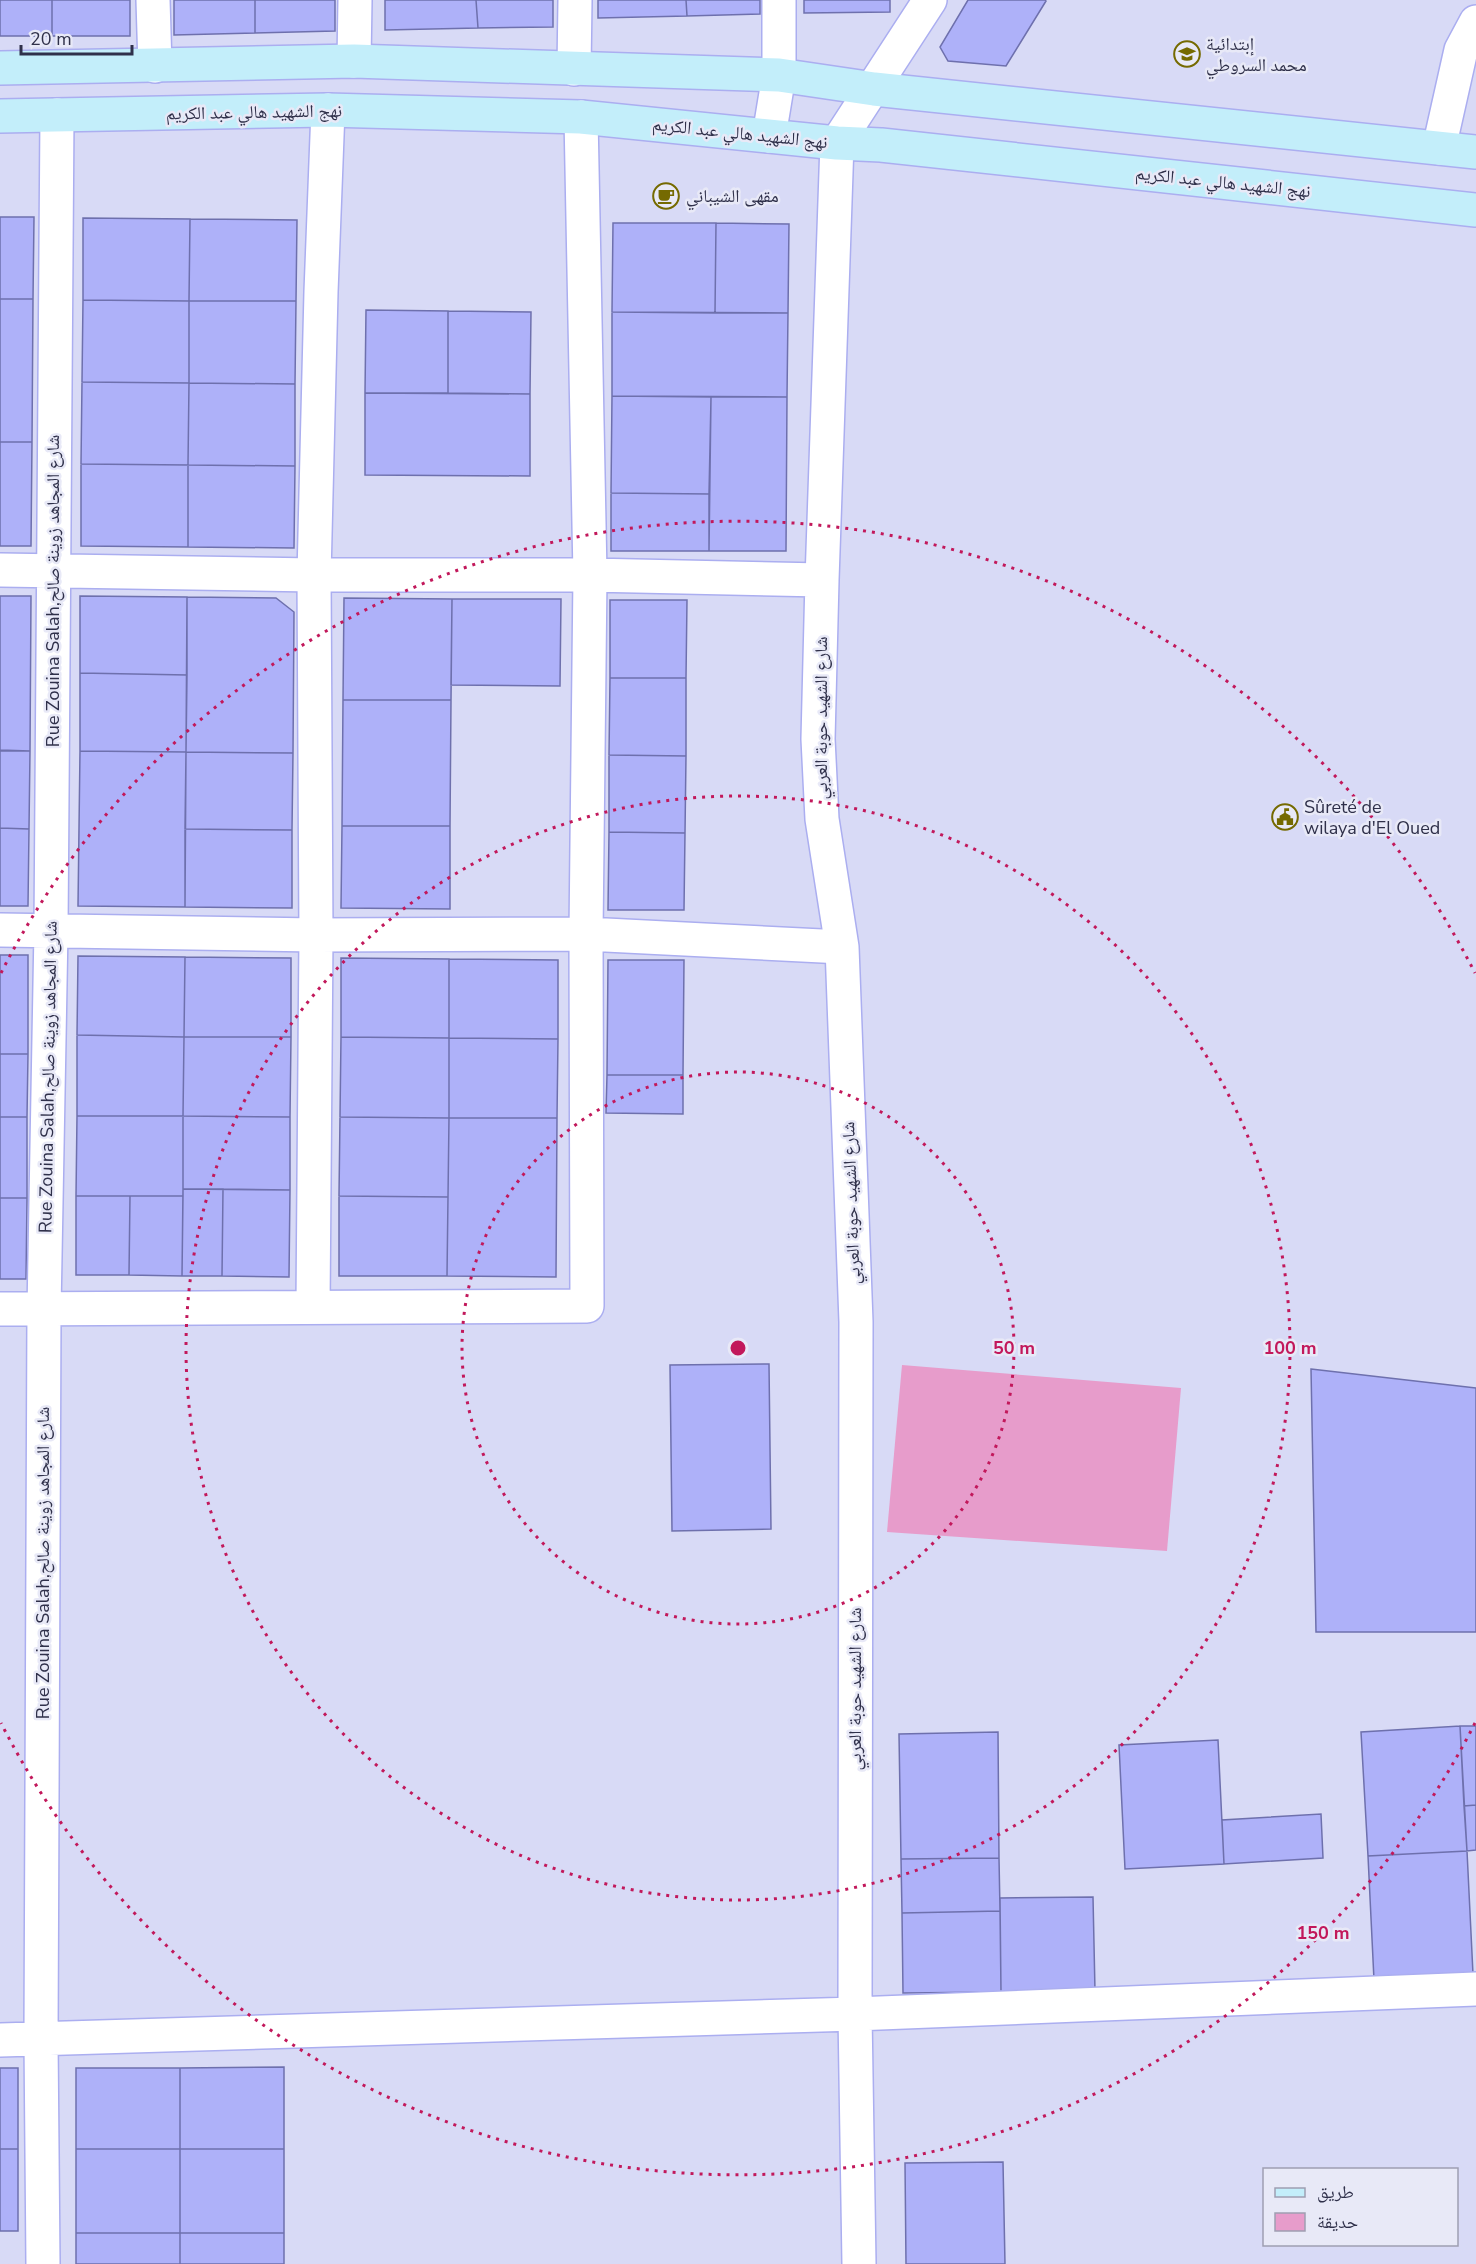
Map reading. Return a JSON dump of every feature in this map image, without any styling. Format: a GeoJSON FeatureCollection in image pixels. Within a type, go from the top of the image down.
{"type":"FeatureCollection","features":[{"type":"Feature","properties":{"kind":"main road"},"geometry":{"type":"LineString","coordinates":[[0,68],[354,61],[779,75],[874,89],[1476,152]]}},
{"type":"Feature","properties":{"kind":"main road"},"geometry":{"type":"LineString","coordinates":[[94,114],[95,67]]}},
{"type":"Feature","properties":{"kind":"main road","name":"نهج الشهيد هالي عبد الكريم"},"geometry":{"type":"LineString","coordinates":[[0,116],[328,110],[581,117],[837,143],[881,145],[1476,210]]}},
{"type":"Feature","properties":{"kind":"street"},"geometry":{"type":"LineString","coordinates":[[153,0],[155,66]]}},
{"type":"Feature","properties":{"kind":"street"},"geometry":{"type":"LineString","coordinates":[[354,61],[355,0]]}},
{"type":"Feature","properties":{"kind":"street"},"geometry":{"type":"LineString","coordinates":[[574,69],[575,0]]}},
{"type":"Feature","properties":{"kind":"street"},"geometry":{"type":"LineString","coordinates":[[769,136],[779,75],[779,0]]}},
{"type":"Feature","properties":{"kind":"street"},"geometry":{"type":"LineString","coordinates":[[837,143],[930,0]]}},
{"type":"Feature","properties":{"kind":"street"},"geometry":{"type":"LineString","coordinates":[[1439,148],[1461,50],[1476,22]]}},
{"type":"Feature","properties":{"kind":"street"},"geometry":{"type":"LineString","coordinates":[[313,1306],[316,935],[314,575],[328,110]]}},
{"type":"Feature","properties":{"kind":"street","name":"Rue Zouina Salah,شارع المجاهد زوينة صالح"},"geometry":{"type":"LineString","coordinates":[[43,2264],[40,2039],[44,1310],[51,930],[57,115]]}},
{"type":"Feature","properties":{"kind":"street"},"geometry":{"type":"LineString","coordinates":[[0,1309],[587,1306],[586,934],[590,575],[581,117]]}},
{"type":"Feature","properties":{"kind":"street","name":"شارع الشهيد حوبة العربي"},"geometry":{"type":"LineString","coordinates":[[837,143],[818,739],[822,819],[842,946],[856,1322],[855,2014],[859,2264]]}},
{"type":"Feature","properties":{"kind":"street"},"geometry":{"type":"LineString","coordinates":[[0,570],[314,575],[590,575],[822,580]]}},
{"type":"Feature","properties":{"kind":"street"},"geometry":{"type":"LineString","coordinates":[[0,930],[316,935],[586,934],[842,946]]}},
{"type":"Feature","properties":{"kind":"street"},"geometry":{"type":"LineString","coordinates":[[0,2040],[855,2014],[1476,1989]]}},
{"type":"Feature","properties":{"kind":"green space"},"geometry":{"type":"Polygon","coordinates":[[[902,1365],[1181,1388],[1167,1551],[887,1532],[902,1365]]]}},
{"type":"Feature","properties":{"kind":"building"},"geometry":{"type":"Polygon","coordinates":[[[0,0],[52,0],[52,36],[0,36],[0,0]]]}},
{"type":"Feature","properties":{"kind":"building"},"geometry":{"type":"Polygon","coordinates":[[[52,0],[130,0],[130,36],[52,36],[52,0]]]}},
{"type":"Feature","properties":{"kind":"building"},"geometry":{"type":"Polygon","coordinates":[[[174,0],[255,0],[255,33],[174,35],[174,0]]]}},
{"type":"Feature","properties":{"kind":"building"},"geometry":{"type":"Polygon","coordinates":[[[255,0],[335,0],[335,31],[255,33],[255,0]]]}},
{"type":"Feature","properties":{"kind":"building"},"geometry":{"type":"Polygon","coordinates":[[[385,0],[476,0],[478,28],[385,30],[385,0]]]}},
{"type":"Feature","properties":{"kind":"building"},"geometry":{"type":"Polygon","coordinates":[[[476,0],[553,0],[553,27],[478,28],[476,0]]]}},
{"type":"Feature","properties":{"kind":"building"},"geometry":{"type":"Polygon","coordinates":[[[598,0],[686,0],[687,16],[598,18],[598,0]]]}},
{"type":"Feature","properties":{"kind":"building"},"geometry":{"type":"Polygon","coordinates":[[[686,0],[760,0],[760,14],[687,16],[686,0]]]}},
{"type":"Feature","properties":{"kind":"building"},"geometry":{"type":"Polygon","coordinates":[[[804,0],[890,0],[890,12],[804,13],[804,0]]]}},
{"type":"Feature","properties":{"kind":"building"},"geometry":{"type":"Polygon","coordinates":[[[968,0],[1046,1],[1006,66],[948,61],[940,47],[968,0]]]}},
{"type":"Feature","properties":{"kind":"building"},"geometry":{"type":"Polygon","coordinates":[[[0,217],[34,217],[33,299],[0,299],[0,217]]]}},
{"type":"Feature","properties":{"kind":"building"},"geometry":{"type":"Polygon","coordinates":[[[83,218],[190,219],[189,301],[83,300],[83,218]]]}},
{"type":"Feature","properties":{"kind":"building"},"geometry":{"type":"Polygon","coordinates":[[[190,219],[297,220],[296,301],[189,301],[190,219]]]}},
{"type":"Feature","properties":{"kind":"building"},"geometry":{"type":"Polygon","coordinates":[[[613,223],[716,223],[715,313],[612,312],[613,223]]]}},
{"type":"Feature","properties":{"kind":"building"},"geometry":{"type":"Polygon","coordinates":[[[716,223],[789,224],[788,313],[715,313],[716,223]]]}},
{"type":"Feature","properties":{"kind":"building"},"geometry":{"type":"Polygon","coordinates":[[[0,299],[33,299],[32,442],[0,442],[0,299]]]}},
{"type":"Feature","properties":{"kind":"building"},"geometry":{"type":"Polygon","coordinates":[[[83,300],[189,301],[189,383],[82,382],[83,300]]]}},
{"type":"Feature","properties":{"kind":"building"},"geometry":{"type":"Polygon","coordinates":[[[189,301],[296,301],[295,384],[189,383],[189,301]]]}},
{"type":"Feature","properties":{"kind":"building"},"geometry":{"type":"Polygon","coordinates":[[[366,310],[448,311],[448,393],[365,393],[366,310]]]}},
{"type":"Feature","properties":{"kind":"building"},"geometry":{"type":"Polygon","coordinates":[[[448,311],[531,312],[530,394],[448,393],[448,311]]]}},
{"type":"Feature","properties":{"kind":"building"},"geometry":{"type":"Polygon","coordinates":[[[612,312],[788,313],[787,397],[612,396],[612,312]]]}},
{"type":"Feature","properties":{"kind":"building"},"geometry":{"type":"Polygon","coordinates":[[[82,382],[189,383],[188,465],[81,464],[82,382]]]}},
{"type":"Feature","properties":{"kind":"building"},"geometry":{"type":"Polygon","coordinates":[[[189,383],[295,384],[295,466],[188,465],[189,383]]]}},
{"type":"Feature","properties":{"kind":"building"},"geometry":{"type":"Polygon","coordinates":[[[365,393],[530,394],[530,476],[365,475],[365,393]]]}},
{"type":"Feature","properties":{"kind":"building"},"geometry":{"type":"Polygon","coordinates":[[[612,396],[711,397],[709,494],[611,493],[612,396]]]}},
{"type":"Feature","properties":{"kind":"building"},"geometry":{"type":"Polygon","coordinates":[[[711,397],[787,397],[786,551],[709,551],[711,397]]]}},
{"type":"Feature","properties":{"kind":"building"},"geometry":{"type":"Polygon","coordinates":[[[0,442],[32,442],[31,546],[0,546],[0,442]]]}},
{"type":"Feature","properties":{"kind":"building"},"geometry":{"type":"Polygon","coordinates":[[[81,464],[188,465],[188,547],[81,546],[81,464]]]}},
{"type":"Feature","properties":{"kind":"building"},"geometry":{"type":"Polygon","coordinates":[[[188,465],[295,466],[294,548],[188,547],[188,465]]]}},
{"type":"Feature","properties":{"kind":"building"},"geometry":{"type":"Polygon","coordinates":[[[611,493],[709,494],[709,551],[611,551],[611,493]]]}},
{"type":"Feature","properties":{"kind":"building"},"geometry":{"type":"Polygon","coordinates":[[[0,596],[31,596],[30,751],[0,750],[0,596]]]}},
{"type":"Feature","properties":{"kind":"building"},"geometry":{"type":"Polygon","coordinates":[[[80,596],[187,597],[187,675],[80,673],[80,596]]]}},
{"type":"Feature","properties":{"kind":"building"},"geometry":{"type":"Polygon","coordinates":[[[187,597],[276,598],[294,612],[293,753],[186,752],[187,597]]]}},
{"type":"Feature","properties":{"kind":"building"},"geometry":{"type":"Polygon","coordinates":[[[344,598],[452,599],[451,700],[343,700],[344,598]]]}},
{"type":"Feature","properties":{"kind":"building"},"geometry":{"type":"Polygon","coordinates":[[[452,599],[561,599],[560,686],[451,685],[452,599]]]}},
{"type":"Feature","properties":{"kind":"building"},"geometry":{"type":"Polygon","coordinates":[[[610,600],[687,600],[686,678],[610,678],[610,600]]]}},
{"type":"Feature","properties":{"kind":"building"},"geometry":{"type":"Polygon","coordinates":[[[80,673],[187,675],[186,752],[80,751],[80,673]]]}},
{"type":"Feature","properties":{"kind":"building"},"geometry":{"type":"Polygon","coordinates":[[[610,678],[686,678],[686,756],[609,755],[610,678]]]}},
{"type":"Feature","properties":{"kind":"building"},"geometry":{"type":"Polygon","coordinates":[[[343,700],[451,700],[450,826],[342,826],[343,700]]]}},
{"type":"Feature","properties":{"kind":"building"},"geometry":{"type":"Polygon","coordinates":[[[0,751],[30,751],[29,829],[0,828],[0,751]]]}},
{"type":"Feature","properties":{"kind":"building"},"geometry":{"type":"Polygon","coordinates":[[[80,751],[186,752],[185,907],[78,906],[80,751]]]}},
{"type":"Feature","properties":{"kind":"building"},"geometry":{"type":"Polygon","coordinates":[[[186,752],[293,753],[292,830],[185,829],[186,752]]]}},
{"type":"Feature","properties":{"kind":"building"},"geometry":{"type":"Polygon","coordinates":[[[609,755],[686,756],[685,833],[609,832],[609,755]]]}},
{"type":"Feature","properties":{"kind":"building"},"geometry":{"type":"Polygon","coordinates":[[[342,826],[450,826],[450,909],[341,908],[342,826]]]}},
{"type":"Feature","properties":{"kind":"building"},"geometry":{"type":"Polygon","coordinates":[[[0,828],[29,829],[28,906],[0,906],[0,828]]]}},
{"type":"Feature","properties":{"kind":"building"},"geometry":{"type":"Polygon","coordinates":[[[185,829],[292,830],[292,908],[185,907],[185,829]]]}},
{"type":"Feature","properties":{"kind":"building"},"geometry":{"type":"Polygon","coordinates":[[[609,832],[685,833],[684,910],[608,910],[609,832]]]}},
{"type":"Feature","properties":{"kind":"building"},"geometry":{"type":"Polygon","coordinates":[[[0,955],[28,955],[28,1054],[0,1054],[0,955]]]}},
{"type":"Feature","properties":{"kind":"building"},"geometry":{"type":"Polygon","coordinates":[[[78,956],[185,957],[184,1037],[77,1035],[78,956]]]}},
{"type":"Feature","properties":{"kind":"building"},"geometry":{"type":"Polygon","coordinates":[[[185,957],[291,958],[291,1037],[184,1037],[185,957]]]}},
{"type":"Feature","properties":{"kind":"building"},"geometry":{"type":"Polygon","coordinates":[[[341,958],[449,959],[449,1038],[341,1037],[341,958]]]}},
{"type":"Feature","properties":{"kind":"building"},"geometry":{"type":"Polygon","coordinates":[[[449,959],[558,960],[558,1039],[449,1038],[449,959]]]}},
{"type":"Feature","properties":{"kind":"building"},"geometry":{"type":"Polygon","coordinates":[[[608,960],[684,960],[683,1075],[607,1075],[608,960]]]}},
{"type":"Feature","properties":{"kind":"building"},"geometry":{"type":"Polygon","coordinates":[[[77,1035],[184,1037],[183,1116],[77,1116],[77,1035]]]}},
{"type":"Feature","properties":{"kind":"building"},"geometry":{"type":"Polygon","coordinates":[[[184,1037],[291,1037],[290,1117],[183,1116],[184,1037]]]}},
{"type":"Feature","properties":{"kind":"building"},"geometry":{"type":"Polygon","coordinates":[[[341,1037],[449,1038],[449,1118],[340,1117],[341,1037]]]}},
{"type":"Feature","properties":{"kind":"building"},"geometry":{"type":"Polygon","coordinates":[[[449,1038],[558,1039],[557,1118],[449,1118],[449,1038]]]}},
{"type":"Feature","properties":{"kind":"building"},"geometry":{"type":"Polygon","coordinates":[[[0,1054],[28,1054],[27,1117],[0,1117],[0,1054]]]}},
{"type":"Feature","properties":{"kind":"building"},"geometry":{"type":"Polygon","coordinates":[[[607,1075],[683,1075],[683,1114],[606,1113],[607,1075]]]}},
{"type":"Feature","properties":{"kind":"building"},"geometry":{"type":"Polygon","coordinates":[[[77,1116],[183,1116],[183,1196],[76,1196],[77,1116]]]}},
{"type":"Feature","properties":{"kind":"building"},"geometry":{"type":"Polygon","coordinates":[[[183,1116],[290,1117],[290,1190],[183,1189],[183,1116]]]}},
{"type":"Feature","properties":{"kind":"building"},"geometry":{"type":"Polygon","coordinates":[[[0,1117],[27,1117],[27,1198],[0,1198],[0,1117]]]}},
{"type":"Feature","properties":{"kind":"building"},"geometry":{"type":"Polygon","coordinates":[[[340,1117],[449,1118],[448,1197],[339,1196],[340,1117]]]}},
{"type":"Feature","properties":{"kind":"building"},"geometry":{"type":"Polygon","coordinates":[[[449,1118],[557,1118],[556,1277],[447,1276],[449,1118]]]}},
{"type":"Feature","properties":{"kind":"building"},"geometry":{"type":"Polygon","coordinates":[[[183,1189],[223,1189],[222,1276],[182,1276],[183,1189]]]}},
{"type":"Feature","properties":{"kind":"building"},"geometry":{"type":"Polygon","coordinates":[[[223,1189],[290,1190],[289,1277],[222,1276],[223,1189]]]}},
{"type":"Feature","properties":{"kind":"building"},"geometry":{"type":"Polygon","coordinates":[[[76,1196],[130,1196],[129,1275],[76,1275],[76,1196]]]}},
{"type":"Feature","properties":{"kind":"building"},"geometry":{"type":"Polygon","coordinates":[[[130,1196],[183,1196],[182,1276],[129,1275],[130,1196]]]}},
{"type":"Feature","properties":{"kind":"building"},"geometry":{"type":"Polygon","coordinates":[[[339,1196],[448,1197],[447,1276],[339,1276],[339,1196]]]}},
{"type":"Feature","properties":{"kind":"building"},"geometry":{"type":"Polygon","coordinates":[[[0,1198],[27,1198],[26,1279],[0,1279],[0,1198]]]}},
{"type":"Feature","properties":{"kind":"building"},"geometry":{"type":"Polygon","coordinates":[[[769,1364],[771,1529],[672,1531],[670,1365],[769,1364]]]}},
{"type":"Feature","properties":{"kind":"building"},"geometry":{"type":"Polygon","coordinates":[[[1311,1369],[1476,1388],[1476,1632],[1316,1632],[1311,1369]]]}},
{"type":"Feature","properties":{"kind":"building"},"geometry":{"type":"Polygon","coordinates":[[[1460,1726],[1467,1851],[1368,1856],[1361,1732],[1460,1726]]]}},
{"type":"Feature","properties":{"kind":"building"},"geometry":{"type":"Polygon","coordinates":[[[1460,1726],[1476,1726],[1476,1805],[1464,1806],[1460,1726]]]}},
{"type":"Feature","properties":{"kind":"building"},"geometry":{"type":"Polygon","coordinates":[[[998,1732],[999,1858],[901,1859],[899,1734],[998,1732]]]}},
{"type":"Feature","properties":{"kind":"building"},"geometry":{"type":"Polygon","coordinates":[[[1218,1740],[1224,1864],[1125,1869],[1119,1745],[1218,1740]]]}},
{"type":"Feature","properties":{"kind":"building"},"geometry":{"type":"Polygon","coordinates":[[[1476,1805],[1476,1850],[1467,1851],[1464,1806],[1476,1805]]]}},
{"type":"Feature","properties":{"kind":"building"},"geometry":{"type":"Polygon","coordinates":[[[1321,1814],[1323,1858],[1224,1864],[1222,1820],[1321,1814]]]}},
{"type":"Feature","properties":{"kind":"building"},"geometry":{"type":"Polygon","coordinates":[[[1467,1851],[1473,1974],[1374,1980],[1368,1856],[1467,1851]]]}},
{"type":"Feature","properties":{"kind":"building"},"geometry":{"type":"Polygon","coordinates":[[[999,1858],[1000,1911],[902,1913],[901,1859],[999,1858]]]}},
{"type":"Feature","properties":{"kind":"building"},"geometry":{"type":"Polygon","coordinates":[[[1093,1897],[1095,1991],[1001,1992],[1000,1898],[1093,1897]]]}},
{"type":"Feature","properties":{"kind":"building"},"geometry":{"type":"Polygon","coordinates":[[[1000,1911],[1001,1992],[903,1993],[902,1913],[1000,1911]]]}},
{"type":"Feature","properties":{"kind":"building"},"geometry":{"type":"Polygon","coordinates":[[[284,2067],[284,2149],[180,2149],[180,2068],[284,2067]]]}},
{"type":"Feature","properties":{"kind":"building"},"geometry":{"type":"Polygon","coordinates":[[[0,2068],[18,2068],[18,2149],[0,2149],[0,2068]]]}},
{"type":"Feature","properties":{"kind":"building"},"geometry":{"type":"Polygon","coordinates":[[[76,2068],[180,2068],[180,2149],[76,2149],[76,2068]]]}},
{"type":"Feature","properties":{"kind":"building"},"geometry":{"type":"Polygon","coordinates":[[[0,2149],[18,2149],[18,2231],[0,2231],[0,2149]]]}},
{"type":"Feature","properties":{"kind":"building"},"geometry":{"type":"Polygon","coordinates":[[[76,2149],[180,2149],[180,2233],[76,2233],[76,2149]]]}},
{"type":"Feature","properties":{"kind":"building"},"geometry":{"type":"Polygon","coordinates":[[[180,2149],[284,2149],[284,2233],[180,2233],[180,2149]]]}},
{"type":"Feature","properties":{"kind":"building"},"geometry":{"type":"Polygon","coordinates":[[[1003,2162],[1005,2264],[906,2264],[905,2163],[1003,2162]]]}},
{"type":"Feature","properties":{"kind":"building"},"geometry":{"type":"Polygon","coordinates":[[[76,2233],[180,2233],[180,2264],[76,2264],[76,2233]]]}},
{"type":"Feature","properties":{"kind":"building"},"geometry":{"type":"Polygon","coordinates":[[[180,2233],[284,2233],[284,2264],[180,2264],[180,2233]]]}},
{"type":"Feature","properties":{"kind":"place","name":"إبتدائية محمد السروطي"},"geometry":{"type":"Point","coordinates":[1187,54]}},
{"type":"Feature","properties":{"kind":"place","name":"مقهى الشيباني"},"geometry":{"type":"Point","coordinates":[666,196]}},
{"type":"Feature","properties":{"kind":"place","name":"Sûreté de wilaya d'El Oued"},"geometry":{"type":"Point","coordinates":[1285,817]}}]}
